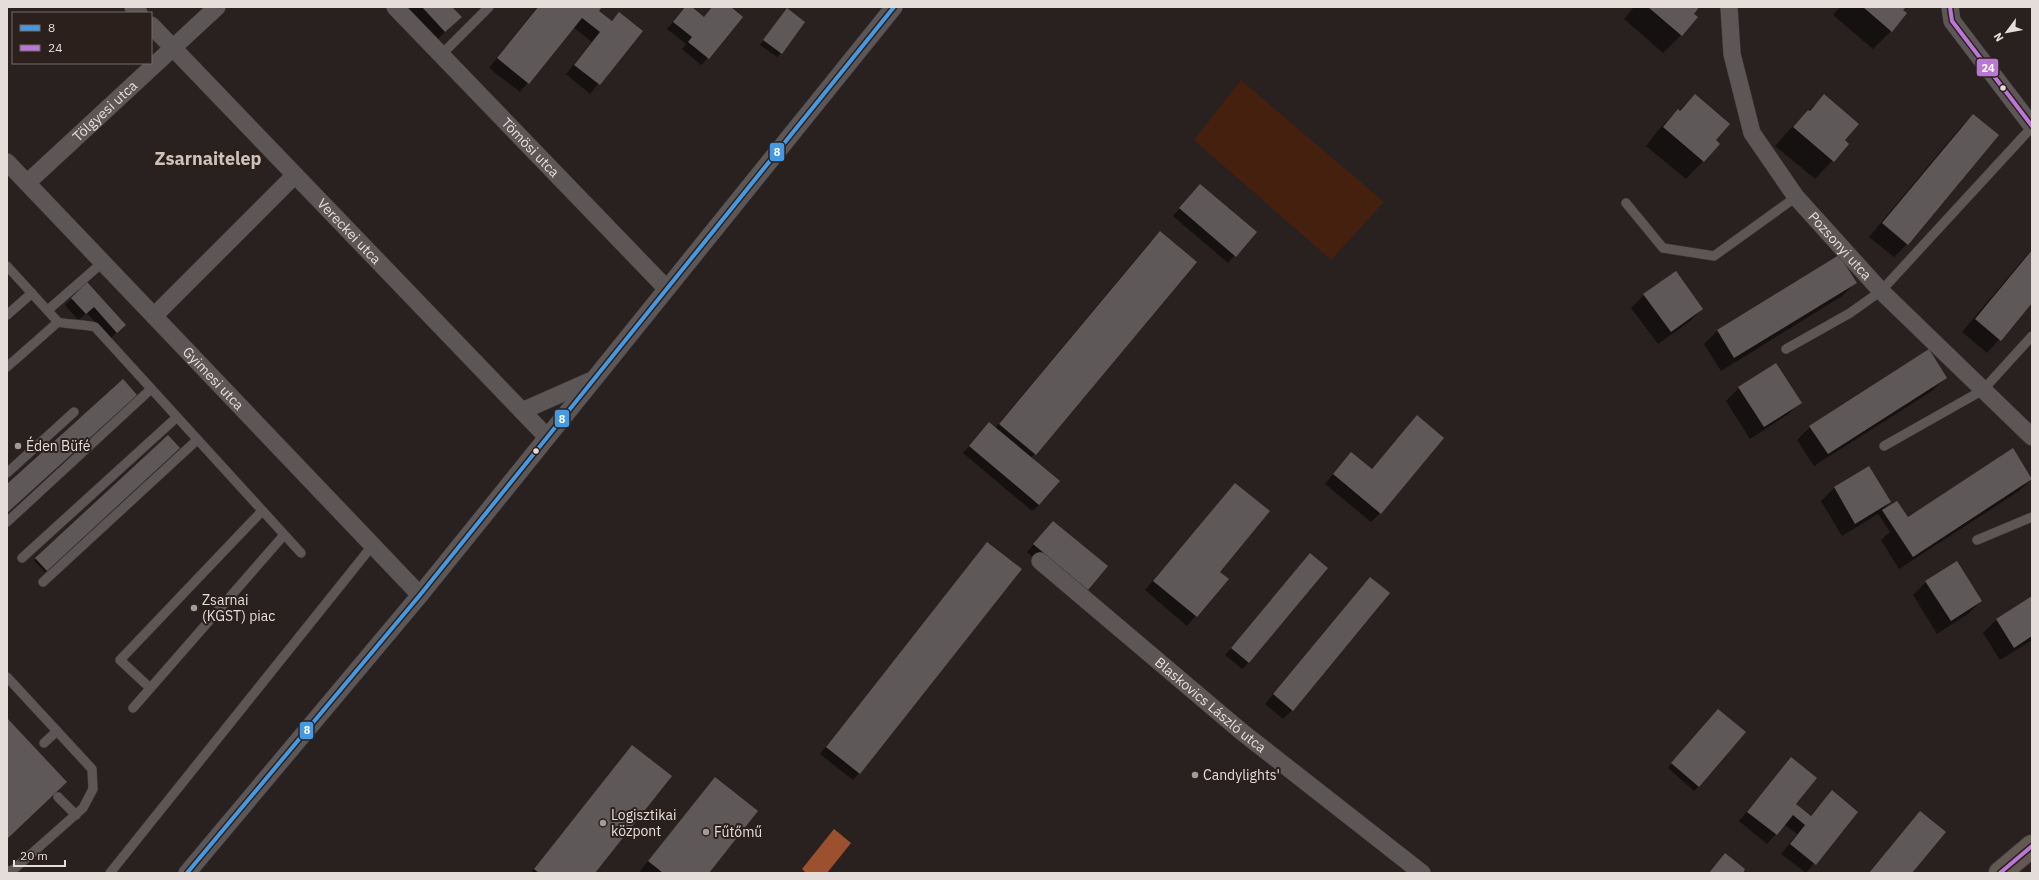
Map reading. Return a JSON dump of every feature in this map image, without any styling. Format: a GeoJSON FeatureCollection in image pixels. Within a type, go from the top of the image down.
{"type":"FeatureCollection","features":[{"type":"Feature","properties":{"kind":"main road"},"geometry":{"type":"LineString","coordinates":[[2000,873],[2032,846]]}},
{"type":"Feature","properties":{"kind":"street","name":"Tölgyesi utca"},"geometry":{"type":"LineString","coordinates":[[27,183],[172,47],[217,7]]}},
{"type":"Feature","properties":{"kind":"street","name":"Tömösi utca"},"geometry":{"type":"LineString","coordinates":[[395,7],[666,288]]}},
{"type":"Feature","properties":{"kind":"street"},"geometry":{"type":"LineString","coordinates":[[187,873],[420,595],[894,7]]}},
{"type":"Feature","properties":{"kind":"street","name":"Pozsonyi utca"},"geometry":{"type":"LineString","coordinates":[[1729,7],[1732,54],[1752,133],[1796,197],[1881,291],[2032,437]]}},
{"type":"Feature","properties":{"kind":"street"},"geometry":{"type":"LineString","coordinates":[[1950,7],[1952,21],[2032,126]]}},
{"type":"Feature","properties":{"kind":"street","name":"Vereckei utca"},"geometry":{"type":"LineString","coordinates":[[152,26],[547,437]]}},
{"type":"Feature","properties":{"kind":"street","name":"Gyimesi utca"},"geometry":{"type":"LineString","coordinates":[[7,162],[420,595]]}},
{"type":"Feature","properties":{"kind":"street"},"geometry":{"type":"LineString","coordinates":[[154,316],[295,175]]}},
{"type":"Feature","properties":{"kind":"street"},"geometry":{"type":"LineString","coordinates":[[522,411],[592,380]]}},
{"type":"Feature","properties":{"kind":"street","name":"Blaskovics László utca"},"geometry":{"type":"LineString","coordinates":[[1040,561],[1242,732],[1422,873]]}},
{"type":"Feature","properties":{"kind":"lane"},"geometry":{"type":"LineString","coordinates":[[441,55],[490,7]]}},
{"type":"Feature","properties":{"kind":"lane"},"geometry":{"type":"LineString","coordinates":[[1786,349],[1850,313],[1881,291],[2032,126]]}},
{"type":"Feature","properties":{"kind":"lane"},"geometry":{"type":"LineString","coordinates":[[1626,203],[1663,248],[1714,256],[1796,197]]}},
{"type":"Feature","properties":{"kind":"lane"},"geometry":{"type":"LineString","coordinates":[[48,310],[103,262]]}},
{"type":"Feature","properties":{"kind":"lane"},"geometry":{"type":"LineString","coordinates":[[7,266],[58,322],[67,324],[84,324],[95,327],[301,553]]}},
{"type":"Feature","properties":{"kind":"lane"},"geometry":{"type":"LineString","coordinates":[[7,315],[32,293]]}},
{"type":"Feature","properties":{"kind":"lane"},"geometry":{"type":"LineString","coordinates":[[7,367],[58,322]]}},
{"type":"Feature","properties":{"kind":"lane"},"geometry":{"type":"LineString","coordinates":[[1884,446],[1983,390],[2032,336]]}},
{"type":"Feature","properties":{"kind":"lane"},"geometry":{"type":"LineString","coordinates":[[7,522],[152,389]]}},
{"type":"Feature","properties":{"kind":"lane"},"geometry":{"type":"LineString","coordinates":[[7,473],[74,412]]}},
{"type":"Feature","properties":{"kind":"lane"},"geometry":{"type":"LineString","coordinates":[[22,558],[177,417]]}},
{"type":"Feature","properties":{"kind":"lane"},"geometry":{"type":"LineString","coordinates":[[43,582],[197,440]]}},
{"type":"Feature","properties":{"kind":"lane"},"geometry":{"type":"LineString","coordinates":[[150,688],[120,660],[262,511]]}},
{"type":"Feature","properties":{"kind":"lane"},"geometry":{"type":"LineString","coordinates":[[1977,540],[2032,517]]}},
{"type":"Feature","properties":{"kind":"lane"},"geometry":{"type":"LineString","coordinates":[[133,708],[284,535]]}},
{"type":"Feature","properties":{"kind":"lane"},"geometry":{"type":"LineString","coordinates":[[110,873],[372,546]]}},
{"type":"Feature","properties":{"kind":"lane"},"geometry":{"type":"LineString","coordinates":[[7,678],[92,769],[93,789],[83,808],[76,815],[13,870],[7,871]]}},
{"type":"Feature","properties":{"kind":"lane"},"geometry":{"type":"LineString","coordinates":[[44,743],[57,732]]}},
{"type":"Feature","properties":{"kind":"lane"},"geometry":{"type":"LineString","coordinates":[[58,797],[76,815]]}},
{"type":"Feature","properties":{"kind":"shaded area"},"geometry":{"type":"Polygon","coordinates":[[[1241,80],[1384,202],[1331,260],[1194,140],[1241,80]]]}},
{"type":"Feature","properties":{"kind":"shaded area"},"geometry":{"type":"Polygon","coordinates":[[[834,829],[851,843],[827,873],[806,873],[802,869],[834,829]]]}},
{"type":"Feature","properties":{"kind":"building"},"geometry":{"type":"Polygon","coordinates":[[[422,7],[452,7],[462,17],[445,32],[422,7]]]}},
{"type":"Feature","properties":{"kind":"building"},"geometry":{"type":"Polygon","coordinates":[[[538,7],[602,7],[599,11],[612,21],[619,12],[643,31],[600,85],[574,65],[600,32],[582,18],[529,84],[497,58],[538,7]]]}},
{"type":"Feature","properties":{"kind":"building"},"geometry":{"type":"Polygon","coordinates":[[[685,7],[692,7],[704,17],[712,7],[731,7],[743,17],[709,59],[688,42],[692,37],[673,22],[685,7]]]}},
{"type":"Feature","properties":{"kind":"building"},"geometry":{"type":"Polygon","coordinates":[[[1648,7],[1699,7],[1694,14],[1698,17],[1682,36],[1648,7]]]}},
{"type":"Feature","properties":{"kind":"building"},"geometry":{"type":"Polygon","coordinates":[[[1863,7],[1906,7],[1903,10],[1907,13],[1892,32],[1863,7]]]}},
{"type":"Feature","properties":{"kind":"building"},"geometry":{"type":"Polygon","coordinates":[[[787,8],[805,22],[782,54],[763,40],[787,8]]]}},
{"type":"Feature","properties":{"kind":"building"},"geometry":{"type":"Polygon","coordinates":[[[1695,94],[1730,124],[1716,140],[1720,144],[1704,162],[1663,127],[1678,109],[1680,111],[1695,94]]]}},
{"type":"Feature","properties":{"kind":"building"},"geometry":{"type":"Polygon","coordinates":[[[1824,94],[1859,124],[1845,140],[1849,144],[1834,162],[1793,127],[1808,110],[1810,111],[1824,94]]]}},
{"type":"Feature","properties":{"kind":"building"},"geometry":{"type":"Polygon","coordinates":[[[1973,114],[1999,135],[1908,245],[1882,223],[1973,114]]]}},
{"type":"Feature","properties":{"kind":"building"},"geometry":{"type":"Polygon","coordinates":[[[1200,184],[1257,232],[1236,257],[1179,208],[1200,184]]]}},
{"type":"Feature","properties":{"kind":"building"},"geometry":{"type":"Polygon","coordinates":[[[1160,231],[1197,262],[1036,455],[999,424],[1160,231]]]}},
{"type":"Feature","properties":{"kind":"building"},"geometry":{"type":"Polygon","coordinates":[[[2032,250],[2032,303],[2001,341],[1975,319],[2032,250]]]}},
{"type":"Feature","properties":{"kind":"building"},"geometry":{"type":"Polygon","coordinates":[[[1839,255],[1857,283],[1734,358],[1717,330],[1839,255]]]}},
{"type":"Feature","properties":{"kind":"building"},"geometry":{"type":"Polygon","coordinates":[[[1676,271],[1703,309],[1671,332],[1643,294],[1676,271]]]}},
{"type":"Feature","properties":{"kind":"building"},"geometry":{"type":"Polygon","coordinates":[[[87,282],[126,325],[117,333],[94,307],[86,314],[71,298],[87,282]]]}},
{"type":"Feature","properties":{"kind":"building"},"geometry":{"type":"Polygon","coordinates":[[[1929,349],[1947,378],[1828,454],[1809,426],[1929,349]]]}},
{"type":"Feature","properties":{"kind":"building"},"geometry":{"type":"Polygon","coordinates":[[[1776,363],[1802,403],[1764,427],[1738,387],[1776,363]]]}},
{"type":"Feature","properties":{"kind":"building"},"geometry":{"type":"Polygon","coordinates":[[[123,379],[137,395],[7,513],[7,484],[123,379]]]}},
{"type":"Feature","properties":{"kind":"building"},"geometry":{"type":"Polygon","coordinates":[[[1417,415],[1444,438],[1381,514],[1333,474],[1351,452],[1372,469],[1417,415]]]}},
{"type":"Feature","properties":{"kind":"building"},"geometry":{"type":"Polygon","coordinates":[[[989,422],[1060,481],[1039,505],[969,446],[989,422]]]}},
{"type":"Feature","properties":{"kind":"building"},"geometry":{"type":"Polygon","coordinates":[[[168,435],[180,448],[47,571],[35,558],[168,435]]]}},
{"type":"Feature","properties":{"kind":"building"},"geometry":{"type":"Polygon","coordinates":[[[2013,448],[2032,479],[1913,557],[1882,510],[1897,501],[1908,517],[2013,448]]]}},
{"type":"Feature","properties":{"kind":"building"},"geometry":{"type":"Polygon","coordinates":[[[1869,466],[1891,502],[1855,524],[1834,487],[1869,466]]]}},
{"type":"Feature","properties":{"kind":"building"},"geometry":{"type":"Polygon","coordinates":[[[1235,483],[1270,511],[1220,572],[1229,579],[1197,617],[1153,581],[1235,483]]]}},
{"type":"Feature","properties":{"kind":"building"},"geometry":{"type":"Polygon","coordinates":[[[1053,521],[1108,566],[1088,590],[1033,544],[1053,521]]]}},
{"type":"Feature","properties":{"kind":"building"},"geometry":{"type":"Polygon","coordinates":[[[987,542],[1022,569],[860,774],[826,747],[987,542]]]}},
{"type":"Feature","properties":{"kind":"building"},"geometry":{"type":"Polygon","coordinates":[[[1310,553],[1328,568],[1249,663],[1231,648],[1310,553]]]}},
{"type":"Feature","properties":{"kind":"building"},"geometry":{"type":"Polygon","coordinates":[[[1957,561],[1982,601],[1951,621],[1925,581],[1957,561]]]}},
{"type":"Feature","properties":{"kind":"building"},"geometry":{"type":"Polygon","coordinates":[[[1370,577],[1390,593],[1293,711],[1273,694],[1370,577]]]}},
{"type":"Feature","properties":{"kind":"building"},"geometry":{"type":"Polygon","coordinates":[[[2032,596],[2032,636],[2014,648],[1996,619],[2032,596]]]}},
{"type":"Feature","properties":{"kind":"building"},"geometry":{"type":"Polygon","coordinates":[[[1718,709],[1746,732],[1699,787],[1671,763],[1718,709]]]}},
{"type":"Feature","properties":{"kind":"building"},"geometry":{"type":"Polygon","coordinates":[[[7,718],[67,782],[7,839],[7,718]]]}},
{"type":"Feature","properties":{"kind":"building","name":"Logisztikai központ"},"geometry":{"type":"Polygon","coordinates":[[[632,745],[672,776],[595,873],[539,873],[534,869],[632,745]]]}},
{"type":"Feature","properties":{"kind":"building"},"geometry":{"type":"Polygon","coordinates":[[[1791,757],[1817,778],[1796,804],[1811,816],[1832,790],[1858,812],[1816,865],[1790,844],[1805,825],[1793,815],[1777,835],[1747,812],[1791,757]]]}},
{"type":"Feature","properties":{"kind":"building","name":"Fűtőmű"},"geometry":{"type":"Polygon","coordinates":[[[715,777],[758,811],[709,873],[663,873],[648,861],[715,777]]]}},
{"type":"Feature","properties":{"kind":"building"},"geometry":{"type":"Polygon","coordinates":[[[1920,811],[1946,832],[1912,873],[1869,873],[1920,811]]]}},
{"type":"Feature","properties":{"kind":"building"},"geometry":{"type":"Polygon","coordinates":[[[1725,853],[1745,869],[1743,873],[1709,873],[1725,853]]]}},
{"type":"Feature","properties":{"kind":"transit line","name":"8"},"geometry":{"type":"LineString","coordinates":[[187,873],[420,595],[894,7]]}},
{"type":"Feature","properties":{"kind":"transit line","name":"24"},"geometry":{"type":"LineString","coordinates":[[1950,7],[1952,21],[2032,126]]}},
{"type":"Feature","properties":{"kind":"transit line","name":"24"},"geometry":{"type":"LineString","coordinates":[[2000,873],[2032,846]]}},
{"type":"Feature","properties":{"kind":"place","name":"Éden Büfé"},"geometry":{"type":"Point","coordinates":[18,446]}},
{"type":"Feature","properties":{"kind":"place","name":"Zsarnai (KGST) piac"},"geometry":{"type":"Point","coordinates":[194,608]}},
{"type":"Feature","properties":{"kind":"place","name":"Candylights'"},"geometry":{"type":"Point","coordinates":[1195,775]}},
{"type":"Feature","properties":{"kind":"place","name":"Logisztikai központ"},"geometry":{"type":"Point","coordinates":[603,823]}},
{"type":"Feature","properties":{"kind":"place","name":"Fűtőmű"},"geometry":{"type":"Point","coordinates":[706,832]}},
{"type":"Feature","properties":{"kind":"district","name":"Zsarnaitelep"},"geometry":{"type":"Point","coordinates":[208,158]}}]}
